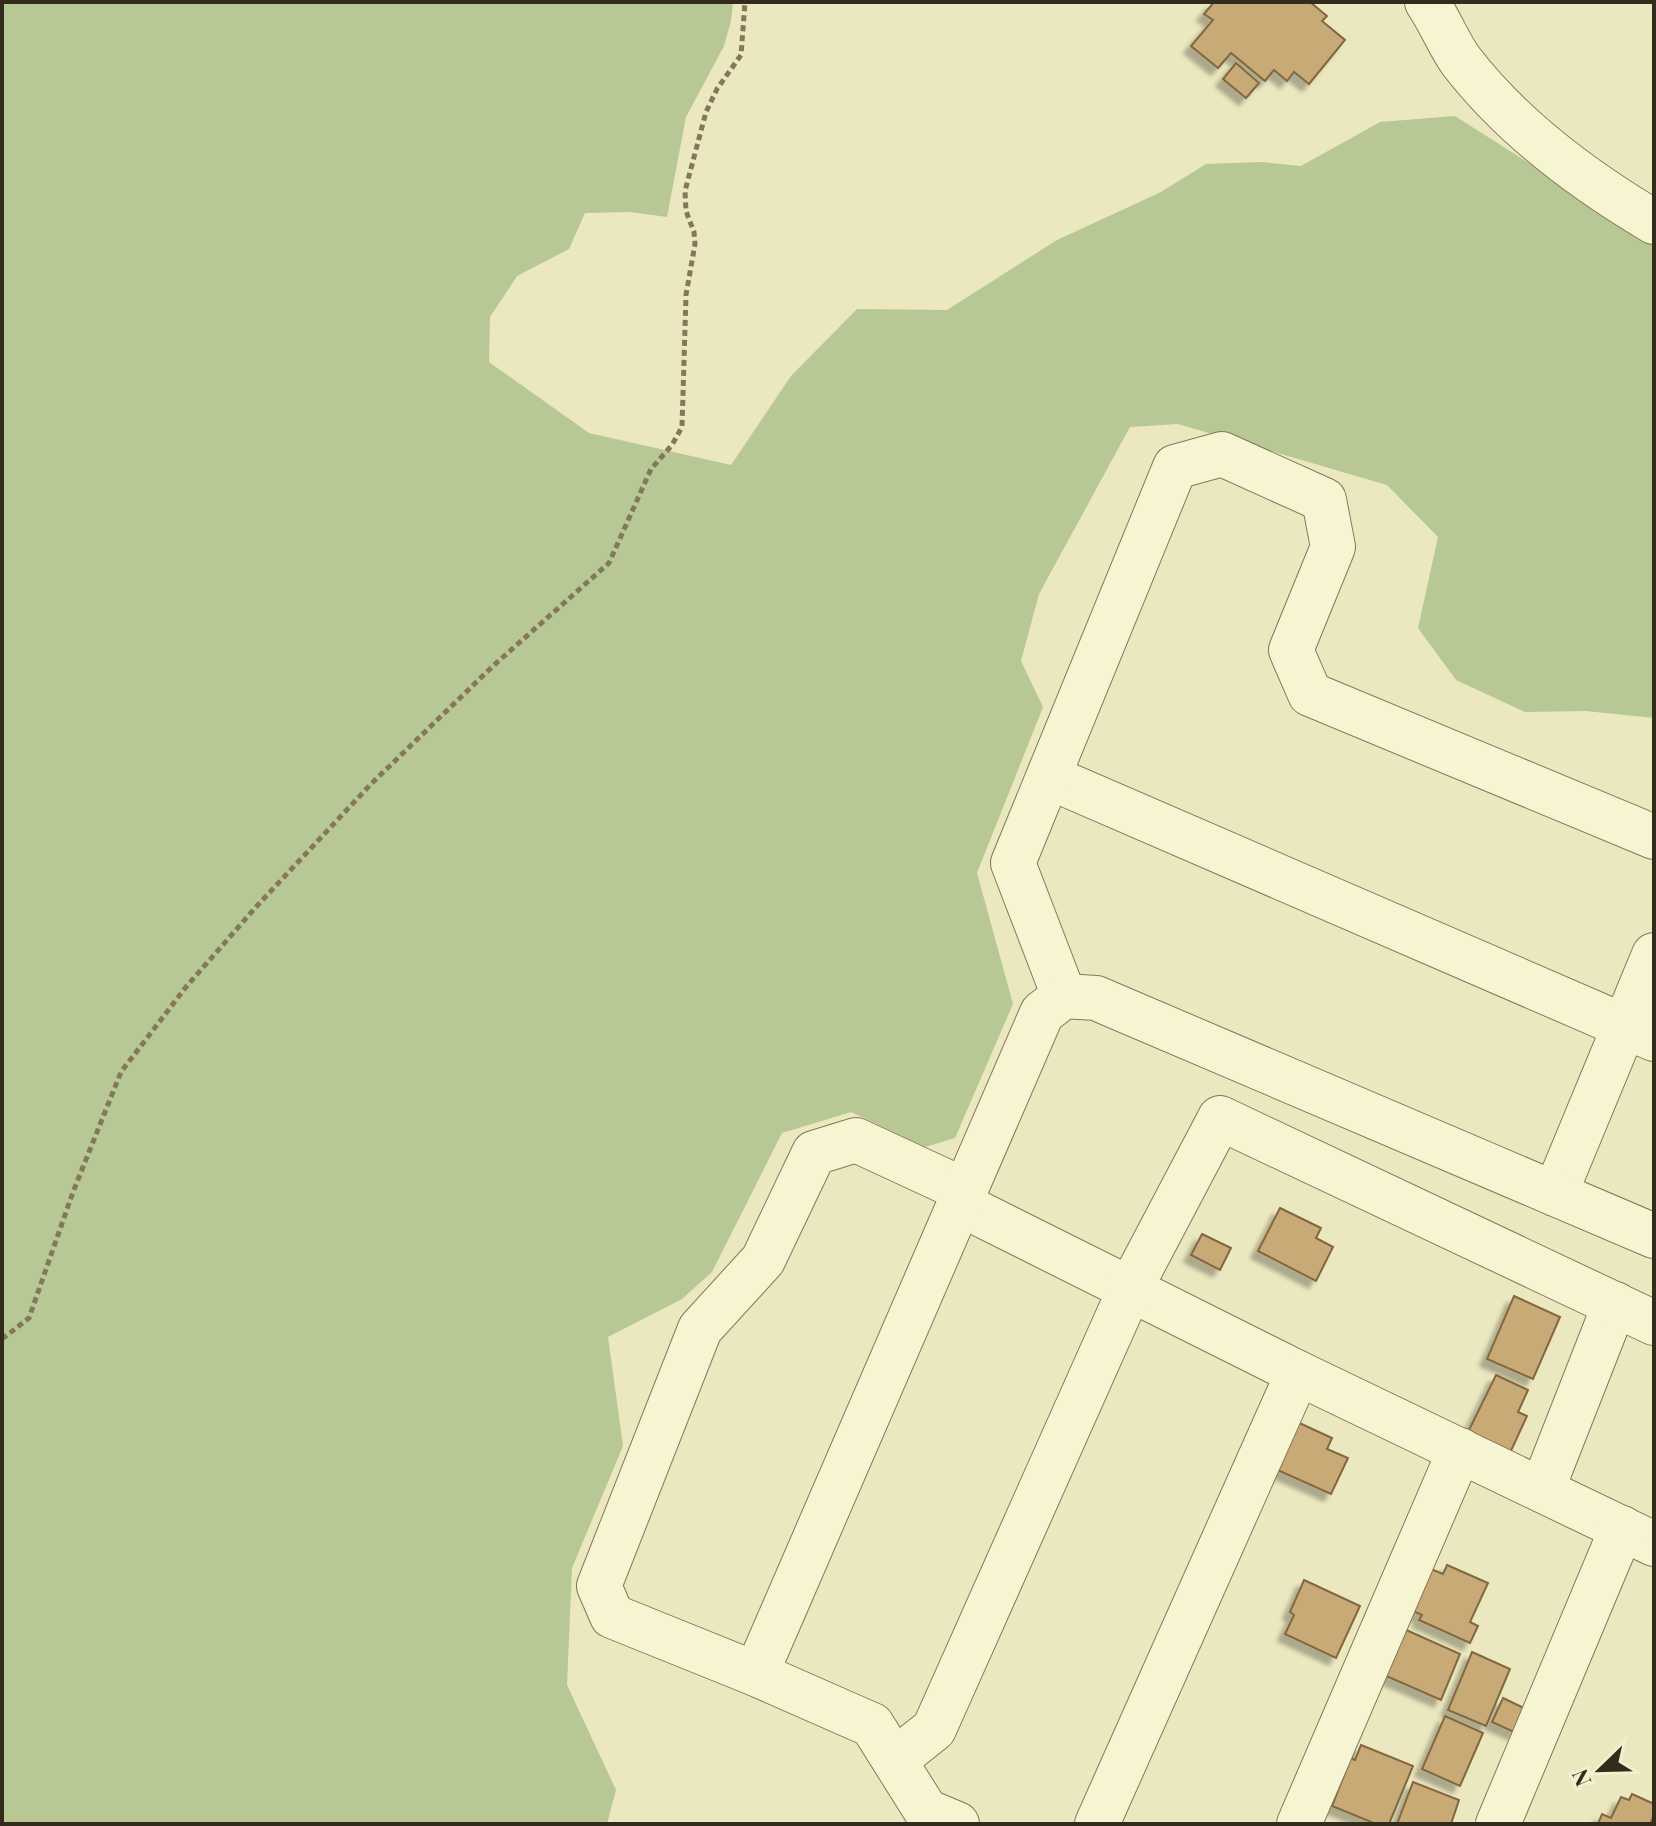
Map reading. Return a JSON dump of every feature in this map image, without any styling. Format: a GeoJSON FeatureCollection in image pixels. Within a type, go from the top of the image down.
{"type":"FeatureCollection","features":[{"type":"Feature","properties":{"kind":"street"},"geometry":{"type":"LineString","coordinates":[[1427,2],[1461,60],[1512,116],[1569,165],[1654,222]]}},
{"type":"Feature","properties":{"kind":"street"},"geometry":{"type":"LineString","coordinates":[[1064,996],[1013,863],[1175,467],[1222,454],[1324,500],[1333,547],[1291,650],[1310,694],[1654,837]]}},
{"type":"Feature","properties":{"kind":"street"},"geometry":{"type":"LineString","coordinates":[[1049,777],[1639,1032]]}},
{"type":"Feature","properties":{"kind":"street"},"geometry":{"type":"LineString","coordinates":[[1555,1194],[1639,1032],[1654,955]]}},
{"type":"Feature","properties":{"kind":"street"},"geometry":{"type":"LineString","coordinates":[[756,1674],[1042,1013],[1064,996],[1096,998],[1654,1236]]}},
{"type":"Feature","properties":{"kind":"street"},"geometry":{"type":"LineString","coordinates":[[895,1760],[934,1729],[1130,1289],[1220,1118],[1654,1323]]}},
{"type":"Feature","properties":{"kind":"street"},"geometry":{"type":"LineString","coordinates":[[957,1824],[926,1811],[872,1725],[612,1616],[599,1586],[700,1329],[763,1260],[814,1153],[856,1140],[1130,1289],[1638,1536],[1498,1824]]}},
{"type":"Feature","properties":{"kind":"street"},"geometry":{"type":"LineString","coordinates":[[1542,1490],[1615,1304]]}},
{"type":"Feature","properties":{"kind":"street"},"geometry":{"type":"LineString","coordinates":[[1097,1824],[1298,1373]]}},
{"type":"Feature","properties":{"kind":"street"},"geometry":{"type":"LineString","coordinates":[[1299,1824],[1460,1450]]}},
{"type":"Feature","properties":{"kind":"path"},"geometry":{"type":"LineString","coordinates":[[2,1339],[29,1318],[73,1192],[121,1072],[186,987],[371,784],[493,666],[609,563],[651,469],[672,445],[682,427],[686,295],[695,244],[686,211],[685,191],[706,112],[717,89],[741,55],[745,2]]}},
{"type":"Feature","properties":{"kind":"green space"},"geometry":{"type":"Polygon","coordinates":[[[2,2],[733,2],[724,46],[686,117],[667,217],[630,212],[585,213],[569,249],[517,276],[490,317],[489,362],[589,433],[731,465],[791,376],[857,309],[947,310],[1057,240],[1161,192],[1206,164],[1261,162],[1301,166],[1380,122],[1455,116],[1654,243],[1654,718],[1586,711],[1525,712],[1456,680],[1418,628],[1438,537],[1387,485],[1178,424],[1130,427],[1039,594],[1021,661],[1043,707],[977,873],[1013,1004],[955,1138],[925,1147],[851,1112],[782,1133],[712,1272],[682,1299],[608,1337],[623,1446],[572,1568],[567,1685],[616,1790],[607,1824],[2,1824],[2,2]]]}},
{"type":"Feature","properties":{"kind":"building"},"geometry":{"type":"Polygon","coordinates":[[[1214,2],[1310,2],[1327,16],[1322,21],[1345,40],[1309,84],[1294,72],[1287,81],[1274,70],[1265,81],[1231,53],[1218,68],[1191,46],[1213,20],[1204,14],[1214,2]]]}},
{"type":"Feature","properties":{"kind":"building"},"geometry":{"type":"Polygon","coordinates":[[[1236,63],[1259,83],[1246,98],[1223,79],[1236,63]]]}},
{"type":"Feature","properties":{"kind":"building"},"geometry":{"type":"Polygon","coordinates":[[[1280,1208],[1321,1228],[1316,1238],[1333,1247],[1316,1281],[1258,1251],[1280,1208]]]}},
{"type":"Feature","properties":{"kind":"building"},"geometry":{"type":"Polygon","coordinates":[[[1202,1234],[1231,1248],[1220,1270],[1191,1255],[1202,1234]]]}},
{"type":"Feature","properties":{"kind":"building"},"geometry":{"type":"Polygon","coordinates":[[[1514,1296],[1560,1317],[1533,1379],[1487,1359],[1514,1296]]]}},
{"type":"Feature","properties":{"kind":"building"},"geometry":{"type":"Polygon","coordinates":[[[1496,1375],[1528,1390],[1518,1412],[1527,1416],[1510,1453],[1468,1432],[1496,1375]]]}},
{"type":"Feature","properties":{"kind":"building"},"geometry":{"type":"Polygon","coordinates":[[[1295,1421],[1332,1438],[1327,1449],[1348,1458],[1331,1494],[1273,1468],[1295,1421]]]}},
{"type":"Feature","properties":{"kind":"building"},"geometry":{"type":"Polygon","coordinates":[[[1447,1565],[1488,1583],[1470,1622],[1478,1626],[1470,1643],[1419,1620],[1422,1615],[1413,1611],[1431,1569],[1443,1574],[1447,1565]]]}},
{"type":"Feature","properties":{"kind":"building"},"geometry":{"type":"Polygon","coordinates":[[[1304,1580],[1360,1606],[1336,1658],[1285,1634],[1294,1615],[1290,1612],[1304,1580]]]}},
{"type":"Feature","properties":{"kind":"building"},"geometry":{"type":"Polygon","coordinates":[[[1404,1629],[1460,1654],[1441,1700],[1384,1675],[1404,1629]]]}},
{"type":"Feature","properties":{"kind":"building"},"geometry":{"type":"Polygon","coordinates":[[[1472,1652],[1510,1669],[1486,1726],[1448,1710],[1472,1652]]]}},
{"type":"Feature","properties":{"kind":"building"},"geometry":{"type":"Polygon","coordinates":[[[1503,1698],[1526,1709],[1516,1733],[1492,1722],[1503,1698]]]}},
{"type":"Feature","properties":{"kind":"building"},"geometry":{"type":"Polygon","coordinates":[[[1445,1716],[1483,1733],[1460,1786],[1422,1769],[1445,1716]]]}},
{"type":"Feature","properties":{"kind":"building"},"geometry":{"type":"Polygon","coordinates":[[[1361,1745],[1413,1766],[1389,1824],[1376,1824],[1332,1806],[1351,1758],[1355,1760],[1361,1745]]]}},
{"type":"Feature","properties":{"kind":"building"},"geometry":{"type":"Polygon","coordinates":[[[1413,1782],[1459,1800],[1451,1824],[1397,1824],[1413,1782]]]}},
{"type":"Feature","properties":{"kind":"building"},"geometry":{"type":"Polygon","coordinates":[[[1632,1794],[1654,1804],[1650,1824],[1598,1824],[1602,1814],[1611,1818],[1621,1797],[1629,1800],[1632,1794]]]}}]}
